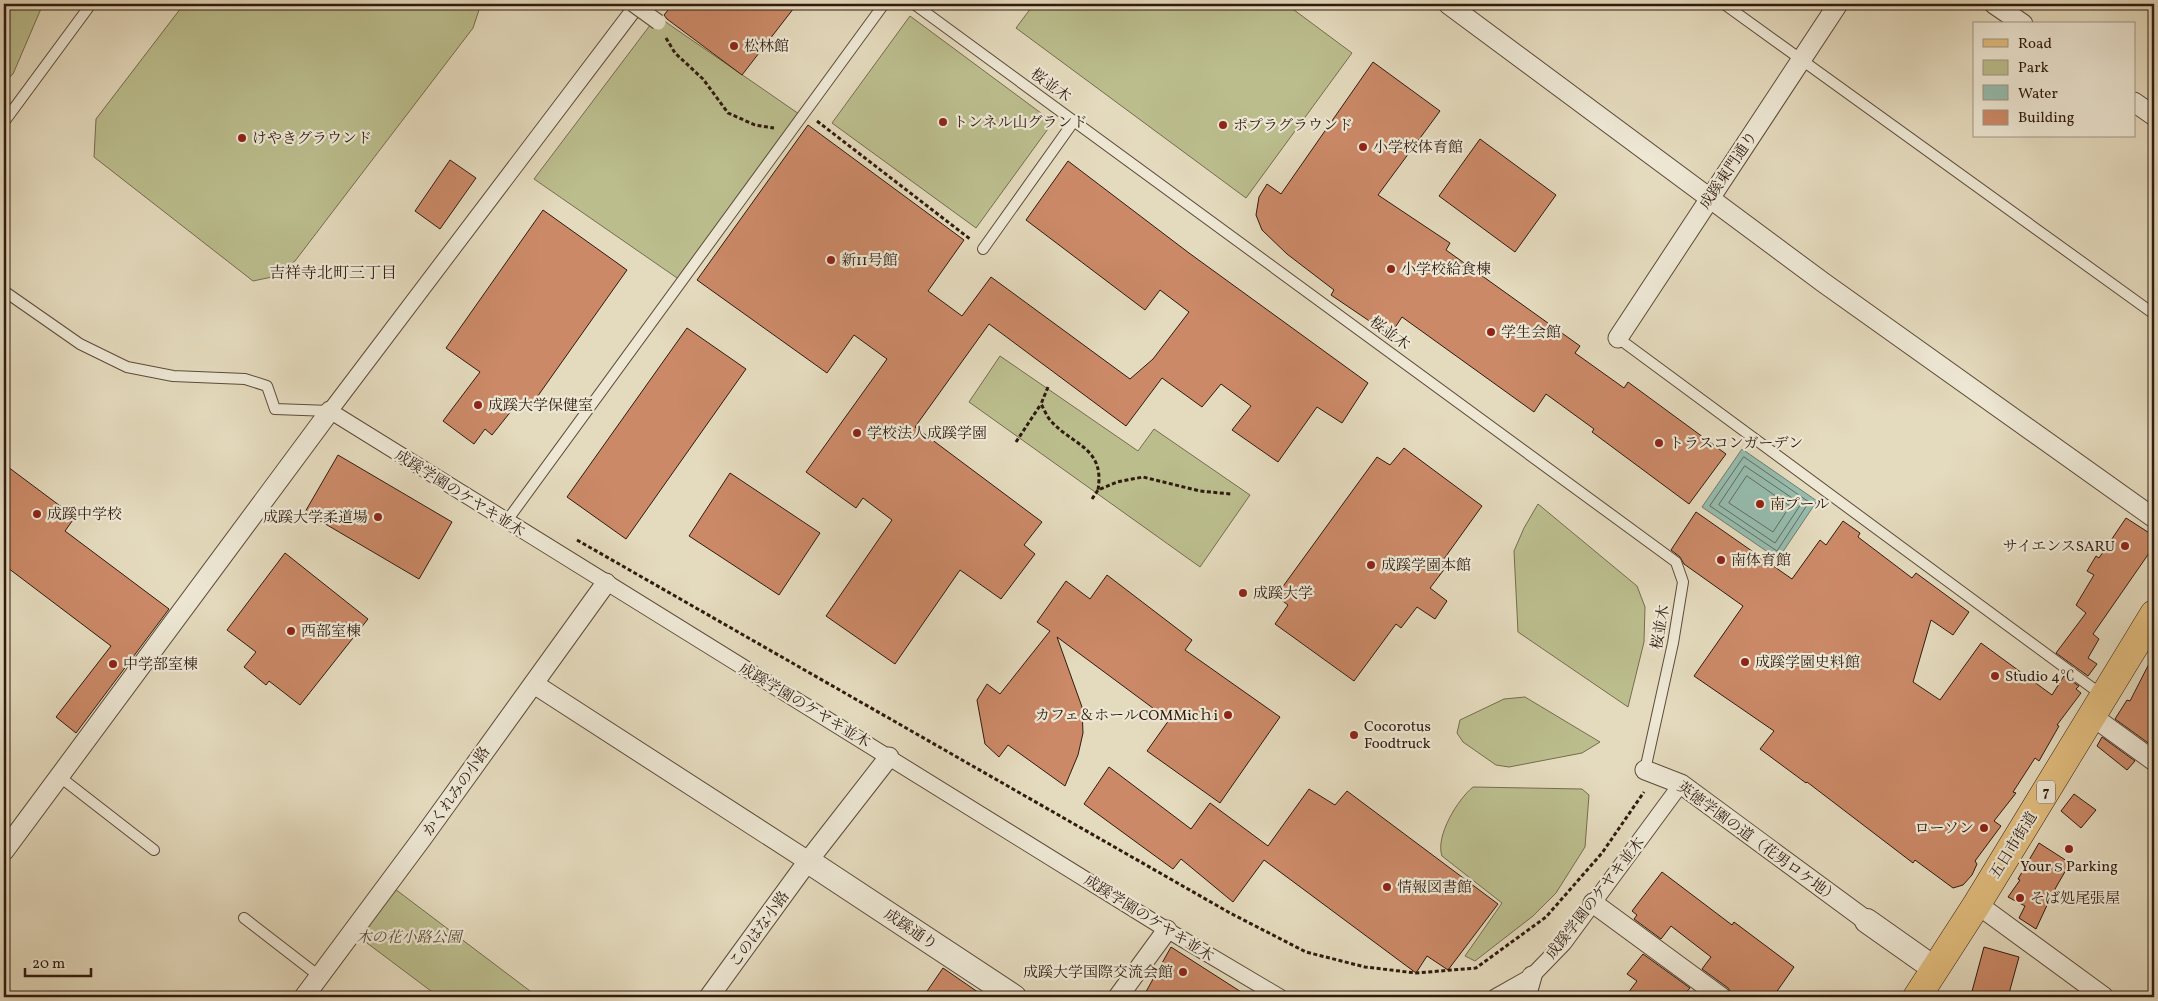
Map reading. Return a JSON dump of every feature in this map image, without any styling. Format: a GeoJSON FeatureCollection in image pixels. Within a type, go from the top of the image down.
{"type":"FeatureCollection","features":[{"type":"Feature","properties":{"kind":"main road","name":"五日市街道"},"geometry":{"type":"LineString","coordinates":[[1917,997],[1977,904],[2154,614]]}},
{"type":"Feature","properties":{"kind":"street"},"geometry":{"type":"LineString","coordinates":[[633,4],[658,22]]}},
{"type":"Feature","properties":{"kind":"street"},"geometry":{"type":"LineString","coordinates":[[4,851],[330,411],[638,4]]}},
{"type":"Feature","properties":{"kind":"street"},"geometry":{"type":"LineString","coordinates":[[1448,4],[1824,283],[2154,518]]}},
{"type":"Feature","properties":{"kind":"street","name":"成蹊東門通り"},"geometry":{"type":"LineString","coordinates":[[1618,338],[1709,197],[1838,4]]}},
{"type":"Feature","properties":{"kind":"street"},"geometry":{"type":"LineString","coordinates":[[1994,4],[2020,22]]}},
{"type":"Feature","properties":{"kind":"street"},"geometry":{"type":"LineString","coordinates":[[2136,103],[2154,116]]}},
{"type":"Feature","properties":{"kind":"street","name":"成蹊学園のケヤキ並木"},"geometry":{"type":"LineString","coordinates":[[330,411],[506,522],[1167,930],[1280,997]]}},
{"type":"Feature","properties":{"kind":"street","name":"かくれみの小路"},"geometry":{"type":"LineString","coordinates":[[304,997],[606,583]]}},
{"type":"Feature","properties":{"kind":"street"},"geometry":{"type":"LineString","coordinates":[[534,684],[808,861]]}},
{"type":"Feature","properties":{"kind":"street"},"geometry":{"type":"LineString","coordinates":[[2098,706],[2154,761]]}},
{"type":"Feature","properties":{"kind":"street","name":"このはな小路"},"geometry":{"type":"LineString","coordinates":[[709,997],[808,861],[889,757]]}},
{"type":"Feature","properties":{"kind":"street","name":"英徳学園の道（花男ロケ地）"},"geometry":{"type":"LineString","coordinates":[[1645,770],[1681,784],[1868,921]]}},
{"type":"Feature","properties":{"kind":"street","name":"成蹊学園のケヤキ並木"},"geometry":{"type":"LineString","coordinates":[[1495,997],[1532,976],[1564,943],[1681,784]]}},
{"type":"Feature","properties":{"kind":"street","name":"成蹊通り"},"geometry":{"type":"LineString","coordinates":[[808,861],[1014,997]]}},
{"type":"Feature","properties":{"kind":"street"},"geometry":{"type":"LineString","coordinates":[[1593,903],[1721,997]]}},
{"type":"Feature","properties":{"kind":"street"},"geometry":{"type":"LineString","coordinates":[[1977,904],[2104,997]]}},
{"type":"Feature","properties":{"kind":"street"},"geometry":{"type":"LineString","coordinates":[[1868,921],[1935,969]]}},
{"type":"Feature","properties":{"kind":"street"},"geometry":{"type":"LineString","coordinates":[[1118,997],[1167,930]]}},
{"type":"Feature","properties":{"kind":"street"},"geometry":{"type":"LineString","coordinates":[[1526,997],[1532,976]]}},
{"type":"Feature","properties":{"kind":"lane"},"geometry":{"type":"LineString","coordinates":[[4,122],[90,4]]}},
{"type":"Feature","properties":{"kind":"lane"},"geometry":{"type":"LineString","coordinates":[[506,522],[884,4]]}},
{"type":"Feature","properties":{"kind":"lane","name":"桜並木"},"geometry":{"type":"LineString","coordinates":[[914,4],[1676,562],[1683,582],[1673,643],[1645,770]]}},
{"type":"Feature","properties":{"kind":"lane"},"geometry":{"type":"LineString","coordinates":[[1724,4],[2154,314]]}},
{"type":"Feature","properties":{"kind":"lane"},"geometry":{"type":"LineString","coordinates":[[983,249],[1074,120]]}},
{"type":"Feature","properties":{"kind":"lane"},"geometry":{"type":"LineString","coordinates":[[4,291],[80,344],[127,367],[173,376],[245,379],[267,386],[274,409],[330,411]]}},
{"type":"Feature","properties":{"kind":"lane"},"geometry":{"type":"LineString","coordinates":[[1618,338],[2098,706]]}},
{"type":"Feature","properties":{"kind":"lane"},"geometry":{"type":"LineString","coordinates":[[60,777],[154,850]]}},
{"type":"Feature","properties":{"kind":"lane"},"geometry":{"type":"LineString","coordinates":[[244,918],[319,976]]}},
{"type":"Feature","properties":{"kind":"path"},"geometry":{"type":"LineString","coordinates":[[658,22],[675,53],[702,79],[728,113],[755,125],[792,132]]}},
{"type":"Feature","properties":{"kind":"path"},"geometry":{"type":"LineString","coordinates":[[806,113],[983,249]]}},
{"type":"Feature","properties":{"kind":"path"},"geometry":{"type":"LineString","coordinates":[[1016,442],[1042,404],[1048,387]]}},
{"type":"Feature","properties":{"kind":"path"},"geometry":{"type":"LineString","coordinates":[[1042,404],[1050,421],[1090,453],[1100,477],[1098,490],[1092,498]]}},
{"type":"Feature","properties":{"kind":"path"},"geometry":{"type":"LineString","coordinates":[[1098,490],[1117,482],[1143,477],[1200,491],[1231,494]]}},
{"type":"Feature","properties":{"kind":"path"},"geometry":{"type":"LineString","coordinates":[[569,535],[1230,913],[1306,952],[1365,967],[1416,973],[1476,968],[1546,917],[1602,853],[1645,790],[1645,770]]}},
{"type":"Feature","properties":{"kind":"green space"},"geometry":{"type":"Polygon","coordinates":[[[4,4],[43,4],[13,74],[4,82],[4,4]]]}},
{"type":"Feature","properties":{"kind":"green space","name":"けやきグラウンド"},"geometry":{"type":"Polygon","coordinates":[[[184,4],[481,4],[473,28],[295,261],[272,277],[253,281],[94,157],[96,119],[184,4]]]}},
{"type":"Feature","properties":{"kind":"green space","name":"ポプラグラウンド"},"geometry":{"type":"Polygon","coordinates":[[[1034,4],[1286,4],[1352,53],[1246,198],[1016,28],[1034,4]]]}},
{"type":"Feature","properties":{"kind":"green space"},"geometry":{"type":"Polygon","coordinates":[[[657,16],[799,114],[680,280],[534,179],[657,16]]]}},
{"type":"Feature","properties":{"kind":"green space","name":"トンネル山グランド"},"geometry":{"type":"Polygon","coordinates":[[[910,16],[1053,122],[976,228],[832,123],[910,16]]]}},
{"type":"Feature","properties":{"kind":"green space"},"geometry":{"type":"Polygon","coordinates":[[[1000,356],[1138,451],[1154,429],[1250,495],[1200,567],[969,402],[1000,356]]]}},
{"type":"Feature","properties":{"kind":"green space"},"geometry":{"type":"Polygon","coordinates":[[[1538,504],[1637,586],[1645,607],[1644,642],[1628,707],[1518,632],[1514,551],[1524,528],[1538,504]]]}},
{"type":"Feature","properties":{"kind":"green space"},"geometry":{"type":"Polygon","coordinates":[[[1525,697],[1600,742],[1582,753],[1509,767],[1496,765],[1463,742],[1457,733],[1460,720],[1504,699],[1525,697]]]}},
{"type":"Feature","properties":{"kind":"green space"},"geometry":{"type":"Polygon","coordinates":[[[1473,787],[1582,789],[1589,795],[1585,847],[1556,893],[1533,916],[1475,961],[1465,956],[1502,903],[1442,856],[1441,848],[1442,838],[1449,819],[1461,800],[1473,787]]]}},
{"type":"Feature","properties":{"kind":"green space","name":"木の花小路公園"},"geometry":{"type":"Polygon","coordinates":[[[395,889],[538,997],[439,997],[359,937],[395,889]]]}},
{"type":"Feature","properties":{"kind":"water","name":"南プール"},"geometry":{"type":"Polygon","coordinates":[[[1742,449],[1817,501],[1778,559],[1702,507],[1742,449]]]}},
{"type":"Feature","properties":{"kind":"building","name":"松林館"},"geometry":{"type":"Polygon","coordinates":[[[673,4],[797,4],[742,75],[667,19],[664,15],[673,4]]]}},
{"type":"Feature","properties":{"kind":"building"},"geometry":{"type":"Polygon","coordinates":[[[1373,62],[1440,111],[1378,195],[1450,243],[1446,250],[1580,346],[1575,353],[1624,388],[1628,382],[1726,454],[1689,504],[1592,432],[1594,429],[1546,394],[1534,412],[1402,317],[1390,335],[1331,295],[1334,290],[1287,254],[1262,230],[1256,215],[1259,197],[1267,184],[1281,194],[1373,62]]]}},
{"type":"Feature","properties":{"kind":"building"},"geometry":{"type":"Polygon","coordinates":[[[808,125],[964,240],[928,291],[962,316],[991,277],[1130,379],[1153,359],[1189,312],[1160,290],[1145,310],[1026,220],[1068,161],[1189,253],[1368,383],[1342,423],[1317,407],[1278,462],[1232,430],[1251,406],[1221,384],[1202,407],[1162,378],[1126,426],[989,324],[915,427],[1042,522],[1024,545],[1035,554],[1001,599],[960,570],[895,664],[826,616],[892,520],[863,498],[856,508],[806,472],[887,359],[854,335],[827,373],[697,280],[808,125]]]}},
{"type":"Feature","properties":{"kind":"building"},"geometry":{"type":"Polygon","coordinates":[[[1480,139],[1556,195],[1515,252],[1439,196],[1480,139]]]}},
{"type":"Feature","properties":{"kind":"building"},"geometry":{"type":"Polygon","coordinates":[[[450,160],[476,178],[440,229],[415,211],[450,160]]]}},
{"type":"Feature","properties":{"kind":"building"},"geometry":{"type":"Polygon","coordinates":[[[543,210],[627,270],[530,407],[520,400],[492,435],[485,429],[474,444],[443,421],[480,372],[446,348],[543,210]]]}},
{"type":"Feature","properties":{"kind":"building"},"geometry":{"type":"Polygon","coordinates":[[[687,328],[746,369],[626,539],[567,497],[687,328]]]}},
{"type":"Feature","properties":{"kind":"building","name":"成蹊学園本館"},"geometry":{"type":"Polygon","coordinates":[[[1404,448],[1482,506],[1441,563],[1446,567],[1430,588],[1447,601],[1435,619],[1417,607],[1401,628],[1396,624],[1354,681],[1275,624],[1288,605],[1276,596],[1377,457],[1390,465],[1404,448]]]}},
{"type":"Feature","properties":{"kind":"building","name":"成蹊大学柔道場"},"geometry":{"type":"Polygon","coordinates":[[[338,455],[452,522],[419,579],[305,512],[338,455]]]}},
{"type":"Feature","properties":{"kind":"building","name":"成蹊中学校"},"geometry":{"type":"Polygon","coordinates":[[[4,464],[75,517],[65,531],[169,609],[76,733],[56,717],[111,646],[4,565],[4,464]]]}},
{"type":"Feature","properties":{"kind":"building"},"geometry":{"type":"Polygon","coordinates":[[[730,473],[820,533],[779,595],[689,536],[730,473]]]}},
{"type":"Feature","properties":{"kind":"building"},"geometry":{"type":"Polygon","coordinates":[[[1696,512],[1792,579],[1820,540],[1826,545],[1843,521],[1860,533],[1858,537],[1912,578],[1916,573],[1969,612],[1953,635],[1931,620],[1913,682],[1940,700],[1981,643],[2052,695],[2064,676],[2079,686],[2076,689],[2081,693],[2057,725],[2059,726],[2039,761],[2035,758],[2013,792],[2016,793],[1994,821],[2001,826],[1975,861],[1977,864],[1972,875],[1963,885],[1953,888],[1915,860],[1913,863],[1807,782],[1760,749],[1774,731],[1694,676],[1743,606],[1684,564],[1680,557],[1671,550],[1696,512]]]}},
{"type":"Feature","properties":{"kind":"building"},"geometry":{"type":"Polygon","coordinates":[[[2126,518],[2154,536],[2154,546],[2093,634],[2099,639],[2088,658],[2097,664],[2088,676],[2056,653],[2086,613],[2076,605],[2094,575],[2087,571],[2096,556],[2099,558],[2126,518]]]}},
{"type":"Feature","properties":{"kind":"building"},"geometry":{"type":"Polygon","coordinates":[[[285,553],[368,619],[300,705],[269,681],[266,685],[244,667],[256,652],[227,630],[285,553]]]}},
{"type":"Feature","properties":{"kind":"building"},"geometry":{"type":"Polygon","coordinates":[[[1107,575],[1192,640],[1185,650],[1280,717],[1220,803],[1147,751],[1169,720],[1057,637],[1082,707],[1083,733],[1078,755],[1065,786],[1008,745],[999,757],[985,744],[977,700],[987,684],[1000,694],[1050,631],[1037,622],[1066,581],[1090,599],[1107,575]]]}},
{"type":"Feature","properties":{"kind":"building"},"geometry":{"type":"Polygon","coordinates":[[[2154,654],[2154,741],[2151,745],[2115,719],[2127,700],[2130,701],[2154,654]]]}},
{"type":"Feature","properties":{"kind":"building"},"geometry":{"type":"Polygon","coordinates":[[[2102,737],[2135,761],[2127,770],[2097,746],[2102,737]]]}},
{"type":"Feature","properties":{"kind":"building","name":"情報図書館"},"geometry":{"type":"Polygon","coordinates":[[[1109,767],[1191,829],[1210,803],[1268,846],[1309,789],[1335,805],[1347,791],[1498,904],[1448,970],[1427,956],[1416,973],[1264,860],[1233,902],[1181,859],[1173,869],[1084,804],[1109,767]]]}},
{"type":"Feature","properties":{"kind":"building"},"geometry":{"type":"Polygon","coordinates":[[[2074,794],[2096,810],[2081,828],[2061,811],[2074,794]]]}},
{"type":"Feature","properties":{"kind":"building"},"geometry":{"type":"Polygon","coordinates":[[[2039,843],[2070,863],[2055,889],[2058,890],[2049,901],[2036,929],[2019,918],[2025,906],[2008,897],[2020,880],[2018,879],[2039,843]]]}},
{"type":"Feature","properties":{"kind":"building"},"geometry":{"type":"Polygon","coordinates":[[[1662,872],[1732,925],[1734,922],[1794,967],[1773,997],[1734,997],[1728,988],[1702,969],[1711,957],[1671,926],[1661,939],[1634,919],[1637,915],[1632,911],[1662,872]]]}},
{"type":"Feature","properties":{"kind":"building","name":"成蹊大学国際交流会館"},"geometry":{"type":"Polygon","coordinates":[[[1171,947],[1249,997],[1143,997],[1171,947]]]}},
{"type":"Feature","properties":{"kind":"building"},"geometry":{"type":"Polygon","coordinates":[[[1984,947],[2019,957],[2008,997],[1971,995],[1984,947]]]}},
{"type":"Feature","properties":{"kind":"building"},"geometry":{"type":"Polygon","coordinates":[[[1643,954],[1690,988],[1682,997],[1625,997],[1637,981],[1627,974],[1643,954]]]}},
{"type":"Feature","properties":{"kind":"building"},"geometry":{"type":"Polygon","coordinates":[[[943,968],[985,997],[923,997],[943,968]]]}},
{"type":"Feature","properties":{"kind":"place","name":"松林館"},"geometry":{"type":"Point","coordinates":[734,46]}},
{"type":"Feature","properties":{"kind":"place","name":"トンネル山グランド"},"geometry":{"type":"Point","coordinates":[943,122]}},
{"type":"Feature","properties":{"kind":"place","name":"ポプラグラウンド"},"geometry":{"type":"Point","coordinates":[1223,125]}},
{"type":"Feature","properties":{"kind":"place","name":"けやきグラウンド"},"geometry":{"type":"Point","coordinates":[242,138]}},
{"type":"Feature","properties":{"kind":"place","name":"小学校体育館"},"geometry":{"type":"Point","coordinates":[1363,147]}},
{"type":"Feature","properties":{"kind":"place","name":"新11号館"},"geometry":{"type":"Point","coordinates":[831,260]}},
{"type":"Feature","properties":{"kind":"place","name":"小学校給食棟"},"geometry":{"type":"Point","coordinates":[1391,269]}},
{"type":"Feature","properties":{"kind":"place","name":"学生会館"},"geometry":{"type":"Point","coordinates":[1491,332]}},
{"type":"Feature","properties":{"kind":"place","name":"成蹊大学保健室"},"geometry":{"type":"Point","coordinates":[478,405]}},
{"type":"Feature","properties":{"kind":"place","name":"学校法人成蹊学園"},"geometry":{"type":"Point","coordinates":[857,433]}},
{"type":"Feature","properties":{"kind":"place","name":"トラスコンガーデン"},"geometry":{"type":"Point","coordinates":[1659,443]}},
{"type":"Feature","properties":{"kind":"place","name":"南プール"},"geometry":{"type":"Point","coordinates":[1760,504]}},
{"type":"Feature","properties":{"kind":"place","name":"成蹊中学校"},"geometry":{"type":"Point","coordinates":[37,514]}},
{"type":"Feature","properties":{"kind":"place","name":"成蹊大学柔道場"},"geometry":{"type":"Point","coordinates":[378,517]}},
{"type":"Feature","properties":{"kind":"place","name":"サイエンスSARU"},"geometry":{"type":"Point","coordinates":[2125,546]}},
{"type":"Feature","properties":{"kind":"place","name":"南体育館"},"geometry":{"type":"Point","coordinates":[1721,560]}},
{"type":"Feature","properties":{"kind":"place","name":"成蹊学園本館"},"geometry":{"type":"Point","coordinates":[1371,565]}},
{"type":"Feature","properties":{"kind":"place","name":"成蹊大学"},"geometry":{"type":"Point","coordinates":[1243,593]}},
{"type":"Feature","properties":{"kind":"place","name":"西部室棟"},"geometry":{"type":"Point","coordinates":[291,631]}},
{"type":"Feature","properties":{"kind":"place","name":"成蹊学園史料館"},"geometry":{"type":"Point","coordinates":[1745,662]}},
{"type":"Feature","properties":{"kind":"place","name":"中学部室棟"},"geometry":{"type":"Point","coordinates":[113,664]}},
{"type":"Feature","properties":{"kind":"place","name":"Studio 4℃"},"geometry":{"type":"Point","coordinates":[1995,676]}},
{"type":"Feature","properties":{"kind":"place","name":"カフェ＆ホールCOMMicｈi"},"geometry":{"type":"Point","coordinates":[1228,715]}},
{"type":"Feature","properties":{"kind":"place","name":"Cocorotus Foodtruck"},"geometry":{"type":"Point","coordinates":[1354,735]}},
{"type":"Feature","properties":{"kind":"place","name":"ローソン"},"geometry":{"type":"Point","coordinates":[1984,828]}},
{"type":"Feature","properties":{"kind":"place","name":"YourｓParking"},"geometry":{"type":"Point","coordinates":[2069,849]}},
{"type":"Feature","properties":{"kind":"place","name":"情報図書館"},"geometry":{"type":"Point","coordinates":[1387,887]}},
{"type":"Feature","properties":{"kind":"place","name":"そば処尾張屋"},"geometry":{"type":"Point","coordinates":[2020,898]}},
{"type":"Feature","properties":{"kind":"place","name":"成蹊大学国際交流会館"},"geometry":{"type":"Point","coordinates":[1183,972]}},
{"type":"Feature","properties":{"kind":"district","name":"吉祥寺北町三丁目"},"geometry":{"type":"Point","coordinates":[333,272]}}]}
